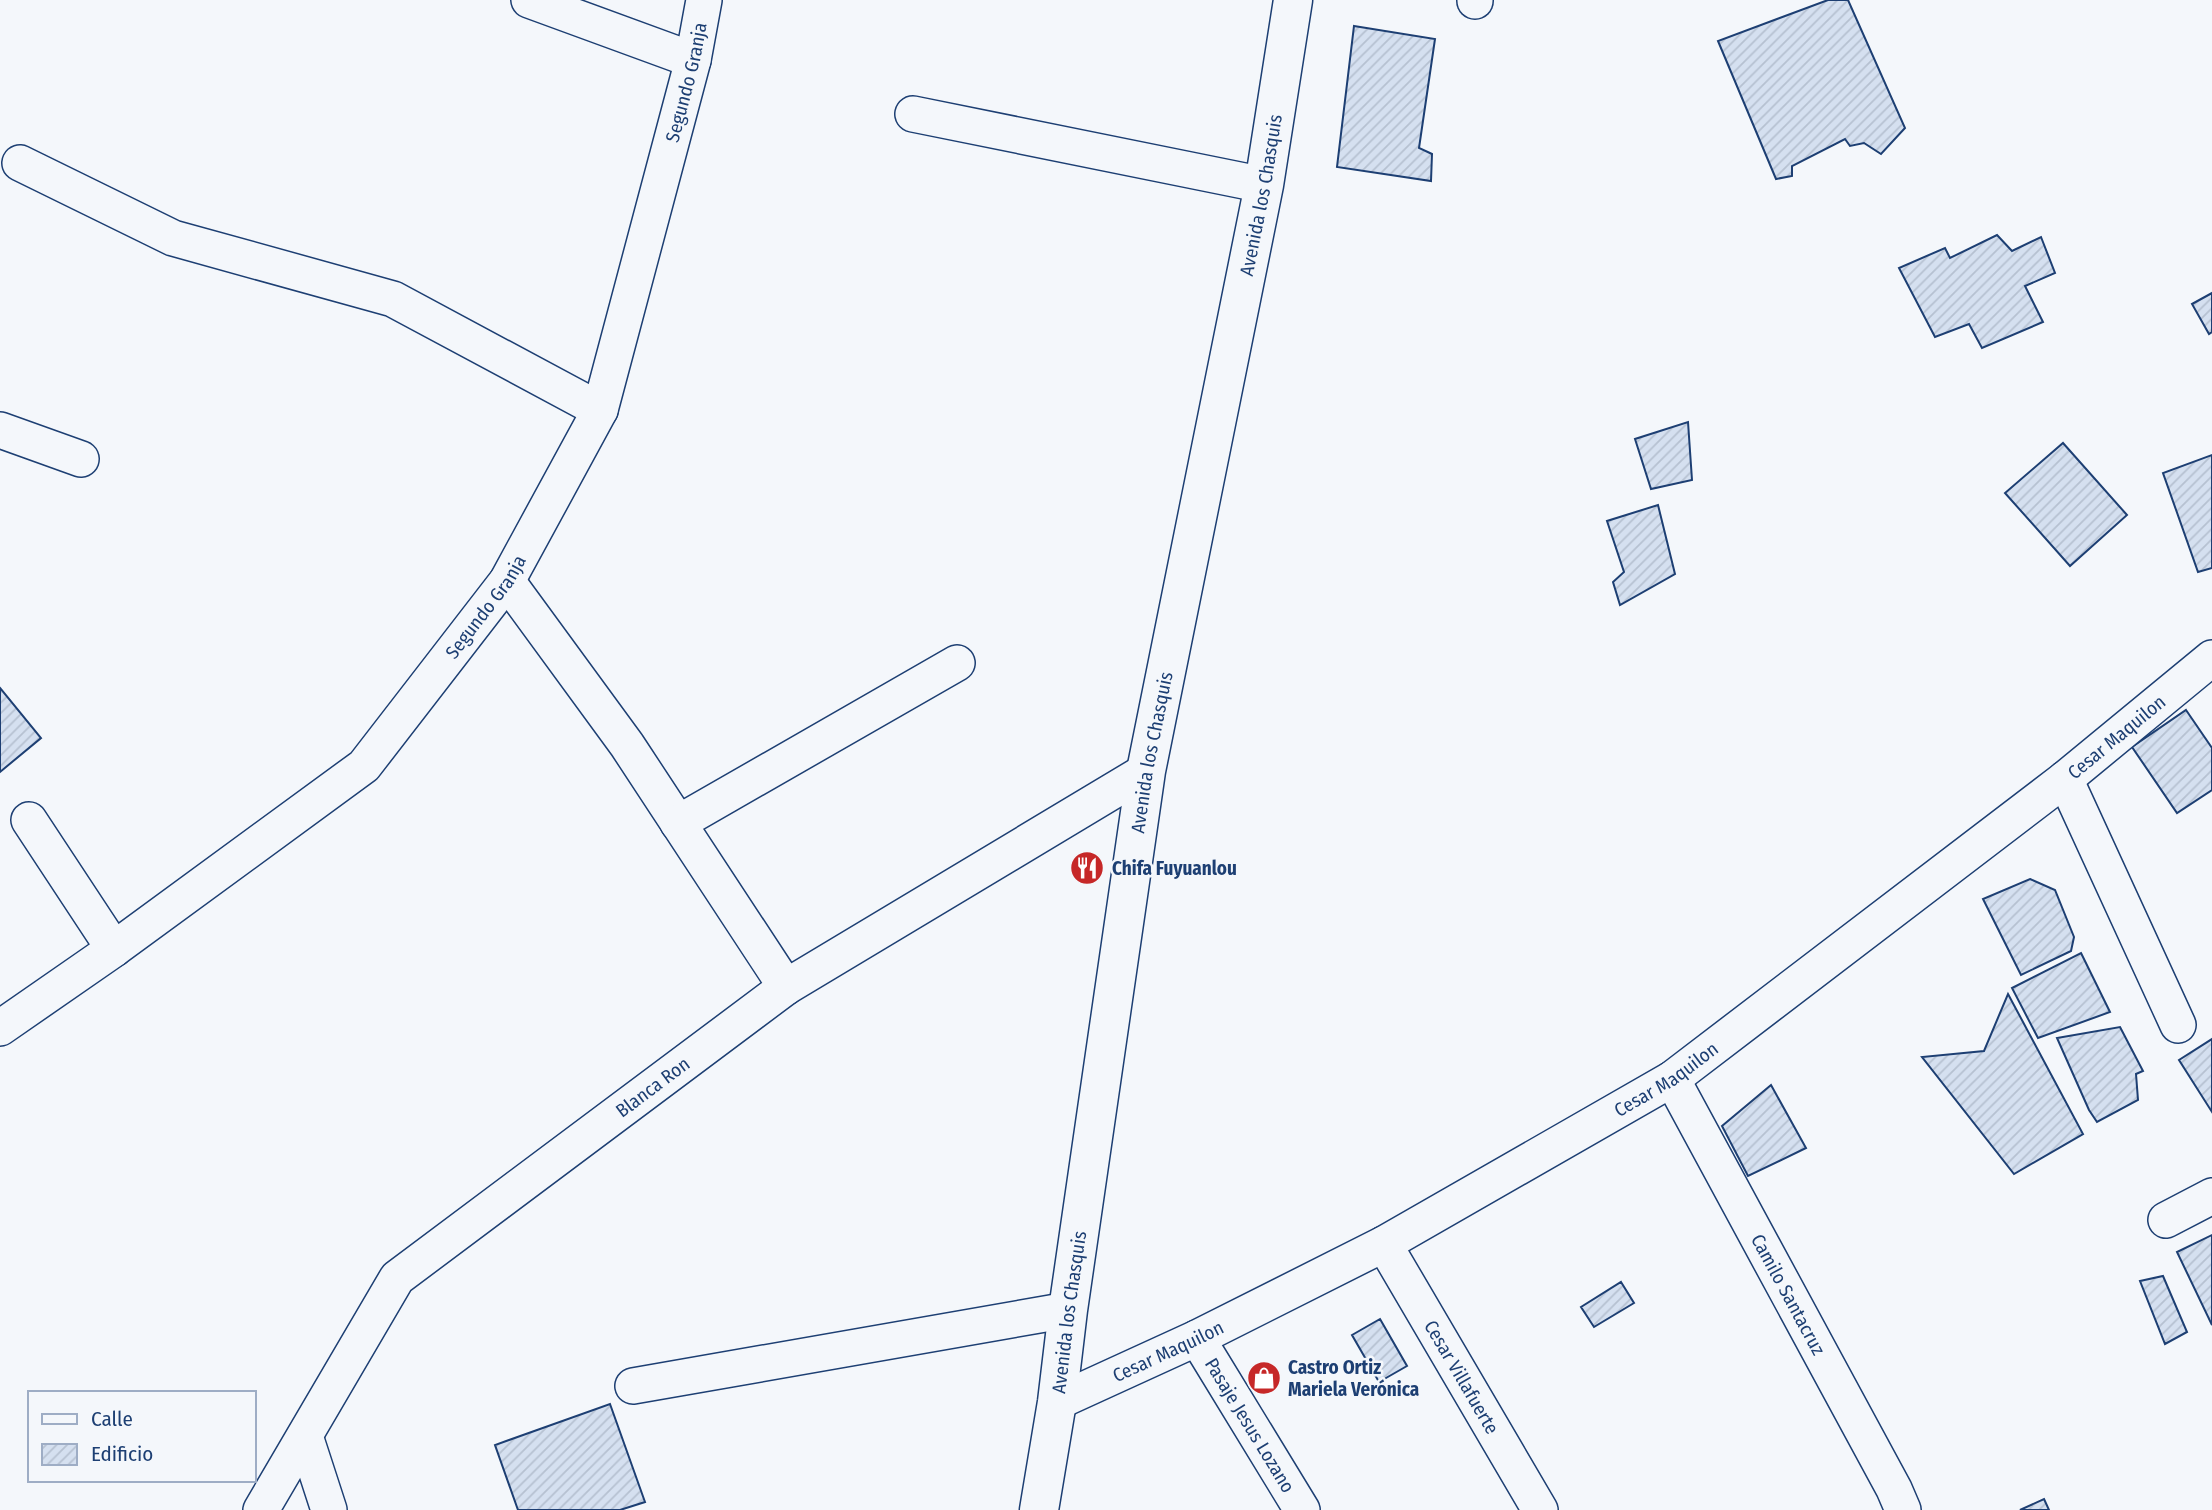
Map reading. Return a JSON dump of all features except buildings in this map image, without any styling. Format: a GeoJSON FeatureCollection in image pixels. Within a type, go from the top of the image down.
{"type":"FeatureCollection","features":[{"type":"Feature","properties":{"kind":"street"},"geometry":{"type":"LineString","coordinates":[[529,0],[693,60]]}},
{"type":"Feature","properties":{"kind":"street","name":"Segundo Granja"},"geometry":{"type":"LineString","coordinates":[[0,1028],[114,949],[364,766],[507,581],[600,410],[693,60],[704,0]]}},
{"type":"Feature","properties":{"kind":"street","name":"Avenida los Chasquis"},"geometry":{"type":"LineString","coordinates":[[1039,1510],[1057,1402],[1146,771],[1264,185],[1293,0]]}},
{"type":"Feature","properties":{"kind":"street"},"geometry":{"type":"LineString","coordinates":[[913,114],[1264,185]]}},
{"type":"Feature","properties":{"kind":"street"},"geometry":{"type":"LineString","coordinates":[[20,163],[173,238],[393,299],[600,410]]}},
{"type":"Feature","properties":{"kind":"street"},"geometry":{"type":"LineString","coordinates":[[0,430],[81,459]]}},
{"type":"Feature","properties":{"kind":"street"},"geometry":{"type":"LineString","coordinates":[[507,581],[627,745],[786,987]]}},
{"type":"Feature","properties":{"kind":"street","name":"Cesar Maquilon"},"geometry":{"type":"LineString","coordinates":[[1057,1402],[1197,1338],[1384,1244],[1672,1079],[2064,779],[2212,658]]}},
{"type":"Feature","properties":{"kind":"street"},"geometry":{"type":"LineString","coordinates":[[678,823],[957,663]]}},
{"type":"Feature","properties":{"kind":"street","name":"Blanca Ron"},"geometry":{"type":"LineString","coordinates":[[261,1510],[397,1278],[786,987],[1146,771]]}},
{"type":"Feature","properties":{"kind":"street"},"geometry":{"type":"LineString","coordinates":[[2064,779],[2178,1025]]}},
{"type":"Feature","properties":{"kind":"street"},"geometry":{"type":"LineString","coordinates":[[29,821],[114,949]]}},
{"type":"Feature","properties":{"kind":"street","name":"Camilo Santacruz"},"geometry":{"type":"LineString","coordinates":[[1672,1079],[1903,1510]]}},
{"type":"Feature","properties":{"kind":"street"},"geometry":{"type":"LineString","coordinates":[[2166,1220],[2212,1196]]}},
{"type":"Feature","properties":{"kind":"street","name":"Cesar Villafuerte"},"geometry":{"type":"LineString","coordinates":[[1384,1244],[1540,1510]]}},
{"type":"Feature","properties":{"kind":"street"},"geometry":{"type":"LineString","coordinates":[[634,1386],[1068,1310]]}},
{"type":"Feature","properties":{"kind":"street","name":"Pasaje Jesus Lozano"},"geometry":{"type":"LineString","coordinates":[[1197,1338],[1302,1510]]}},
{"type":"Feature","properties":{"kind":"street"},"geometry":{"type":"LineString","coordinates":[[305,1436],[329,1510]]}},
{"type":"Feature","properties":{"kind":"place","name":"Chifa Fuyuanlou"},"geometry":{"type":"Point","coordinates":[1087,868]}},
{"type":"Feature","properties":{"kind":"place","name":"Castro Ortiz Mariela Verónica"},"geometry":{"type":"Point","coordinates":[1264,1378]}}]}
